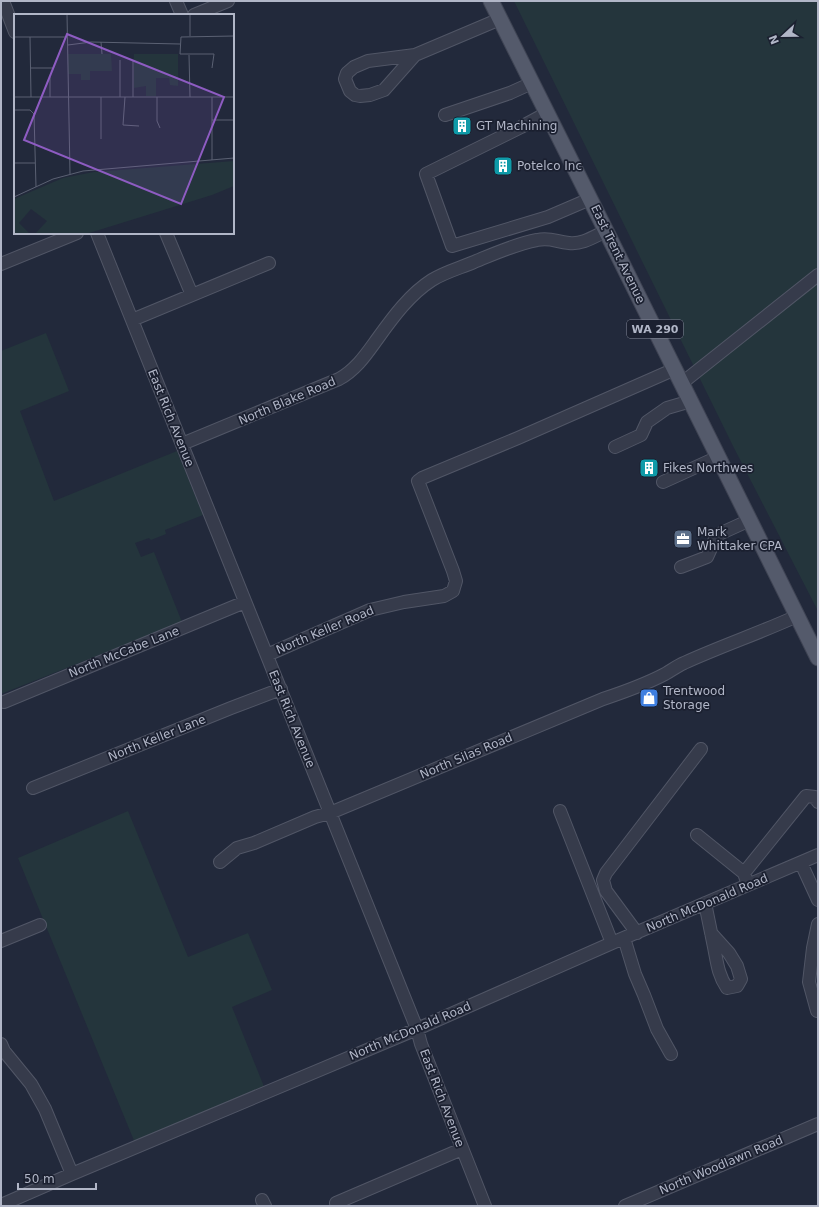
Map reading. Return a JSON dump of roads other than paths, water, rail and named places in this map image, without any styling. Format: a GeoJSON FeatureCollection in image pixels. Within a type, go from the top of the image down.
{"type":"FeatureCollection","features":[{"type":"Feature","properties":{"kind":"main road","name":"East Trent Avenue"},"geometry":{"type":"LineString","coordinates":[[491,1],[818,658]]}},
{"type":"Feature","properties":{"kind":"street"},"geometry":{"type":"LineString","coordinates":[[2,1],[14,30]]}},
{"type":"Feature","properties":{"kind":"street"},"geometry":{"type":"LineString","coordinates":[[176,1],[182,14]]}},
{"type":"Feature","properties":{"kind":"street"},"geometry":{"type":"LineString","coordinates":[[196,14],[228,1]]}},
{"type":"Feature","properties":{"kind":"street"},"geometry":{"type":"LineString","coordinates":[[414,55],[384,90],[370,95],[360,96],[355,95],[350,91],[345,79],[347,73],[354,67],[368,61],[414,55],[500,19]]}},
{"type":"Feature","properties":{"kind":"street"},"geometry":{"type":"LineString","coordinates":[[445,115],[510,93],[532,83]]}},
{"type":"Feature","properties":{"kind":"street"},"geometry":{"type":"LineString","coordinates":[[547,113],[426,174],[452,246],[548,217],[590,199]]}},
{"type":"Feature","properties":{"kind":"street","name":"North Blake Road"},"geometry":{"type":"LineString","coordinates":[[182,444],[348,374],[357,365],[411,297],[432,280],[505,249],[535,240],[546,238],[577,243],[585,241],[606,231]]}},
{"type":"Feature","properties":{"kind":"street"},"geometry":{"type":"LineString","coordinates":[[1,264],[75,234]]}},
{"type":"Feature","properties":{"kind":"street","name":"East Rich Avenue"},"geometry":{"type":"LineString","coordinates":[[97,234],[417,1029],[421,1044],[485,1206]]}},
{"type":"Feature","properties":{"kind":"street"},"geometry":{"type":"LineString","coordinates":[[166,234],[192,295]]}},
{"type":"Feature","properties":{"kind":"street"},"geometry":{"type":"LineString","coordinates":[[132,320],[269,263]]}},
{"type":"Feature","properties":{"kind":"street"},"geometry":{"type":"LineString","coordinates":[[682,383],[818,275]]}},
{"type":"Feature","properties":{"kind":"street","name":"North Keller Road"},"geometry":{"type":"LineString","coordinates":[[267,655],[370,610],[404,602],[444,596],[453,590],[456,581],[418,482],[422,478],[518,438],[675,369]]}},
{"type":"Feature","properties":{"kind":"street"},"geometry":{"type":"LineString","coordinates":[[615,447],[640,436],[647,422],[667,408],[691,401]]}},
{"type":"Feature","properties":{"kind":"street"},"geometry":{"type":"LineString","coordinates":[[663,482],[718,457]]}},
{"type":"Feature","properties":{"kind":"street"},"geometry":{"type":"LineString","coordinates":[[682,567],[707,557],[717,535],[750,520]]}},
{"type":"Feature","properties":{"kind":"street","name":"North McCabe Lane"},"geometry":{"type":"LineString","coordinates":[[4,702],[245,602]]}},
{"type":"Feature","properties":{"kind":"street","name":"North Silas Road"},"geometry":{"type":"LineString","coordinates":[[220,862],[237,848],[254,843],[315,817],[330,813],[602,699],[618,694],[659,677],[682,664],[743,638],[769,629],[797,616]]}},
{"type":"Feature","properties":{"kind":"street","name":"North Keller Lane"},"geometry":{"type":"LineString","coordinates":[[33,788],[231,708],[281,690]]}},
{"type":"Feature","properties":{"kind":"street"},"geometry":{"type":"LineString","coordinates":[[637,933],[606,891],[603,880],[606,873],[701,748]]}},
{"type":"Feature","properties":{"kind":"street"},"geometry":{"type":"LineString","coordinates":[[744,873],[806,796],[814,797],[818,802]]}},
{"type":"Feature","properties":{"kind":"street"},"geometry":{"type":"LineString","coordinates":[[560,811],[618,941],[635,974],[657,1029],[671,1054]]}},
{"type":"Feature","properties":{"kind":"street"},"geometry":{"type":"LineString","coordinates":[[696,835],[744,873],[748,885]]}},
{"type":"Feature","properties":{"kind":"street","name":"North McDonald Road"},"geometry":{"type":"LineString","coordinates":[[1,1205],[22,1202],[72,1174],[417,1029],[705,903],[818,856]]}},
{"type":"Feature","properties":{"kind":"street"},"geometry":{"type":"LineString","coordinates":[[801,862],[818,900]]}},
{"type":"Feature","properties":{"kind":"street"},"geometry":{"type":"LineString","coordinates":[[705,903],[711,932]]}},
{"type":"Feature","properties":{"kind":"street"},"geometry":{"type":"LineString","coordinates":[[817,1011],[809,982],[813,948],[818,924]]}},
{"type":"Feature","properties":{"kind":"street"},"geometry":{"type":"LineString","coordinates":[[1,941],[40,925]]}},
{"type":"Feature","properties":{"kind":"street"},"geometry":{"type":"LineString","coordinates":[[1,1044],[31,1084],[45,1109],[72,1174]]}},
{"type":"Feature","properties":{"kind":"street","name":"North Woodlawn Road"},"geometry":{"type":"LineString","coordinates":[[625,1206],[818,1124]]}},
{"type":"Feature","properties":{"kind":"street"},"geometry":{"type":"LineString","coordinates":[[336,1203],[462,1149]]}},
{"type":"Feature","properties":{"kind":"place","name":"GT Machining"},"geometry":{"type":"Point","coordinates":[462,126]}},
{"type":"Feature","properties":{"kind":"place","name":"Potelco Inc"},"geometry":{"type":"Point","coordinates":[503,166]}},
{"type":"Feature","properties":{"kind":"place","name":"Fikes Northwes"},"geometry":{"type":"Point","coordinates":[649,468]}},
{"type":"Feature","properties":{"kind":"place","name":"Mark Whittaker CPA"},"geometry":{"type":"Point","coordinates":[683,539]}},
{"type":"Feature","properties":{"kind":"place","name":"Trentwood Storage"},"geometry":{"type":"Point","coordinates":[649,698]}}]}
